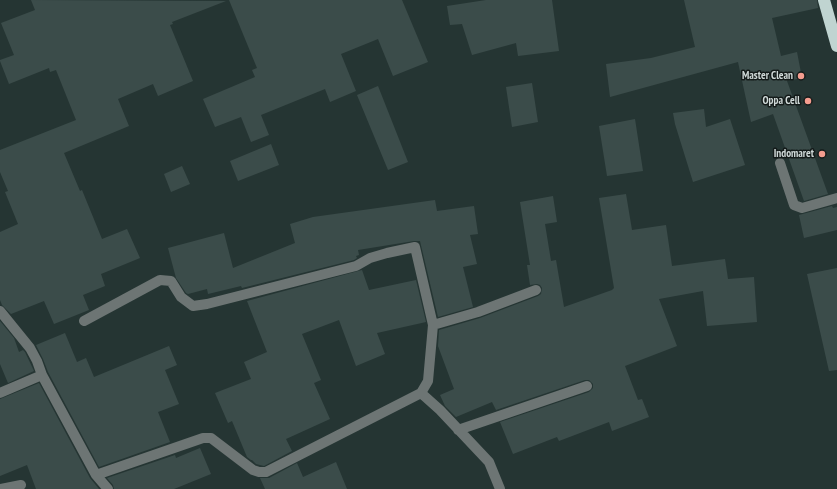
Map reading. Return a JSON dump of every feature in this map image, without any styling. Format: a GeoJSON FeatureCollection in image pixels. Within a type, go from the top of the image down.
{"type":"FeatureCollection","features":[{"type":"Feature","properties":{"kind":"highway"},"geometry":{"type":"LineString","coordinates":[[824,0],[837,46]]}},
{"type":"Feature","properties":{"kind":"street"},"geometry":{"type":"LineString","coordinates":[[780,163],[794,205],[802,208],[837,198]]}},
{"type":"Feature","properties":{"kind":"street"},"geometry":{"type":"LineString","coordinates":[[84,322],[160,280],[171,281],[181,297],[193,306],[207,304],[356,266],[376,257],[415,247],[433,325],[428,381],[422,393],[266,472],[253,470],[210,438],[203,438],[96,475]]}},
{"type":"Feature","properties":{"kind":"street"},"geometry":{"type":"LineString","coordinates":[[433,325],[478,312],[536,290]]}},
{"type":"Feature","properties":{"kind":"street"},"geometry":{"type":"LineString","coordinates":[[0,311],[30,348],[42,375],[96,475],[108,489]]}},
{"type":"Feature","properties":{"kind":"street"},"geometry":{"type":"LineString","coordinates":[[0,393],[42,375]]}},
{"type":"Feature","properties":{"kind":"street"},"geometry":{"type":"LineString","coordinates":[[458,430],[587,386]]}},
{"type":"Feature","properties":{"kind":"street"},"geometry":{"type":"LineString","coordinates":[[422,393],[489,462],[500,489]]}},
{"type":"Feature","properties":{"kind":"street"},"geometry":{"type":"LineString","coordinates":[[0,489],[21,485]]}},
{"type":"Feature","properties":{"kind":"building"},"geometry":{"type":"Polygon","coordinates":[[[31,0],[226,1],[172,22],[173,24],[170,25],[193,81],[158,96],[153,84],[118,99],[129,126],[64,153],[80,191],[82,190],[102,239],[127,229],[140,258],[101,274],[105,286],[83,295],[89,310],[54,324],[44,301],[11,314],[2,305],[0,300],[0,232],[18,224],[5,192],[8,191],[0,172],[0,150],[76,120],[56,70],[50,72],[49,68],[9,84],[0,61],[14,55],[1,23],[35,10],[31,0]]]}},
{"type":"Feature","properties":{"kind":"building"},"geometry":{"type":"Polygon","coordinates":[[[229,0],[402,0],[428,62],[393,76],[378,39],[341,54],[356,91],[330,102],[325,89],[261,115],[269,135],[251,142],[241,117],[215,127],[203,99],[255,77],[252,70],[257,68],[229,0]]]}},
{"type":"Feature","properties":{"kind":"building"},"geometry":{"type":"Polygon","coordinates":[[[486,0],[552,0],[559,51],[518,56],[516,43],[472,55],[462,24],[450,25],[447,6],[486,0]]]}},
{"type":"Feature","properties":{"kind":"building"},"geometry":{"type":"Polygon","coordinates":[[[684,0],[817,0],[818,8],[772,18],[781,56],[797,52],[802,78],[787,81],[828,194],[804,201],[773,114],[751,122],[738,62],[610,97],[606,64],[651,58],[695,47],[684,0]]]}},
{"type":"Feature","properties":{"kind":"building"},"geometry":{"type":"Polygon","coordinates":[[[532,83],[538,122],[512,127],[506,87],[532,83]]]}},
{"type":"Feature","properties":{"kind":"building"},"geometry":{"type":"Polygon","coordinates":[[[378,86],[408,162],[388,170],[357,95],[378,86]]]}},
{"type":"Feature","properties":{"kind":"building"},"geometry":{"type":"Polygon","coordinates":[[[704,109],[706,127],[730,119],[745,165],[693,182],[673,113],[704,109]]]}},
{"type":"Feature","properties":{"kind":"building"},"geometry":{"type":"Polygon","coordinates":[[[635,119],[643,171],[607,176],[599,126],[635,119]]]}},
{"type":"Feature","properties":{"kind":"building"},"geometry":{"type":"Polygon","coordinates":[[[271,144],[279,165],[238,181],[230,161],[271,144]]]}},
{"type":"Feature","properties":{"kind":"building"},"geometry":{"type":"Polygon","coordinates":[[[182,166],[190,184],[171,192],[164,174],[182,166]]]}},
{"type":"Feature","properties":{"kind":"building"},"geometry":{"type":"Polygon","coordinates":[[[626,194],[632,230],[666,225],[672,266],[725,259],[728,279],[754,277],[757,322],[707,326],[703,291],[659,299],[677,346],[625,366],[638,400],[642,399],[649,417],[612,431],[609,422],[559,441],[557,437],[513,454],[500,422],[589,392],[593,388],[593,384],[589,380],[585,380],[496,410],[492,402],[456,417],[445,406],[440,395],[454,389],[438,346],[439,330],[480,318],[541,294],[542,288],[540,285],[530,285],[527,265],[530,265],[520,202],[553,196],[557,222],[545,224],[551,261],[556,260],[564,307],[612,290],[614,288],[599,198],[626,194]]]}},
{"type":"Feature","properties":{"kind":"building"},"geometry":{"type":"Polygon","coordinates":[[[435,200],[437,211],[474,206],[478,234],[470,235],[477,264],[463,267],[473,307],[438,317],[420,241],[358,250],[359,255],[356,256],[357,258],[354,260],[242,288],[241,286],[208,294],[207,289],[188,294],[186,293],[176,278],[168,248],[224,233],[233,268],[295,243],[290,224],[313,217],[435,200]]]}},
{"type":"Feature","properties":{"kind":"building"},"geometry":{"type":"Polygon","coordinates":[[[832,206],[833,208],[837,207],[837,230],[804,238],[799,215],[832,206]]]}},
{"type":"Feature","properties":{"kind":"building"},"geometry":{"type":"Polygon","coordinates":[[[837,268],[837,370],[829,371],[807,274],[837,268]]]}},
{"type":"Feature","properties":{"kind":"building"},"geometry":{"type":"Polygon","coordinates":[[[362,270],[369,290],[416,280],[426,322],[377,333],[385,354],[356,366],[339,320],[302,334],[321,380],[314,383],[330,419],[286,439],[292,451],[264,466],[256,464],[247,457],[232,421],[228,423],[215,393],[251,379],[244,362],[267,352],[247,301],[362,270]]]}},
{"type":"Feature","properties":{"kind":"building"},"geometry":{"type":"Polygon","coordinates":[[[0,321],[14,338],[19,352],[23,350],[25,352],[34,371],[8,383],[0,364],[0,321]]]}},
{"type":"Feature","properties":{"kind":"building"},"geometry":{"type":"Polygon","coordinates":[[[65,333],[77,362],[86,358],[94,377],[169,346],[177,365],[165,370],[179,404],[158,412],[170,442],[99,467],[48,372],[36,345],[65,333]]]}},
{"type":"Feature","properties":{"kind":"building"},"geometry":{"type":"Polygon","coordinates":[[[39,383],[90,478],[99,489],[36,489],[27,465],[0,476],[0,399],[39,383]]]}},
{"type":"Feature","properties":{"kind":"building"},"geometry":{"type":"Polygon","coordinates":[[[200,448],[211,474],[174,489],[114,489],[113,485],[107,478],[175,455],[176,458],[200,448]]]}},
{"type":"Feature","properties":{"kind":"building"},"geometry":{"type":"Polygon","coordinates":[[[336,462],[347,489],[265,489],[260,478],[269,478],[297,463],[303,477],[336,462]]]}},
{"type":"Feature","properties":{"kind":"place","name":"Master Clean"},"geometry":{"type":"Point","coordinates":[801,76]}},
{"type":"Feature","properties":{"kind":"place","name":"Oppa Cell"},"geometry":{"type":"Point","coordinates":[808,101]}},
{"type":"Feature","properties":{"kind":"place","name":"Indomaret"},"geometry":{"type":"Point","coordinates":[822,154]}}]}
